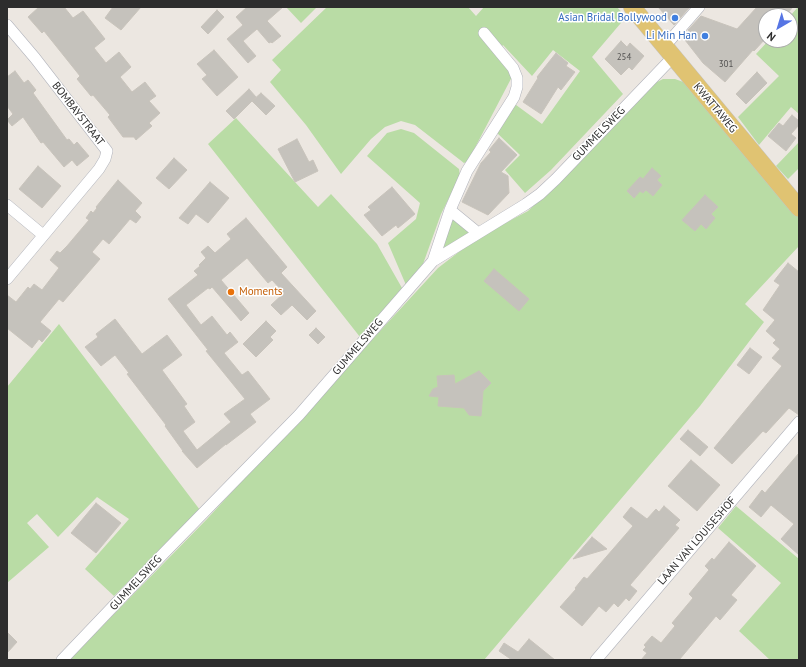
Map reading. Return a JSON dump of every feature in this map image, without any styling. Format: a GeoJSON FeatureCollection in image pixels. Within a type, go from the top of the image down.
{"type":"FeatureCollection","features":[{"type":"Feature","properties":{"kind":"main road","name":"KWATTAWEG"},"geometry":{"type":"LineString","coordinates":[[632,7],[799,208]]}},
{"type":"Feature","properties":{"kind":"street","name":"GUMMELSWEG"},"geometry":{"type":"LineString","coordinates":[[62,660],[299,415],[433,261],[526,204],[540,194],[556,179],[669,52],[699,7]]}},
{"type":"Feature","properties":{"kind":"street","name":"BOMBAYSTRAAT"},"geometry":{"type":"LineString","coordinates":[[7,25],[35,58],[107,151],[105,159],[99,169],[7,279]]}},
{"type":"Feature","properties":{"kind":"street"},"geometry":{"type":"LineString","coordinates":[[433,261],[450,210],[467,171],[514,97],[517,86],[517,78],[513,68],[484,33]]}},
{"type":"Feature","properties":{"kind":"street"},"geometry":{"type":"LineString","coordinates":[[7,205],[43,235]]}},
{"type":"Feature","properties":{"kind":"street"},"geometry":{"type":"LineString","coordinates":[[450,210],[478,233]]}},
{"type":"Feature","properties":{"kind":"street","name":"LAAN VAN LOUISESHOF"},"geometry":{"type":"LineString","coordinates":[[596,660],[799,422]]}},
{"type":"Feature","properties":{"kind":"green space"},"geometry":{"type":"Polygon","coordinates":[[[286,7],[317,7],[301,23],[286,7]]]}},
{"type":"Feature","properties":{"kind":"green space"},"geometry":{"type":"Polygon","coordinates":[[[327,7],[468,7],[476,16],[484,7],[617,7],[626,17],[592,57],[623,94],[551,170],[525,193],[505,170],[520,155],[496,132],[512,102],[542,124],[580,71],[553,50],[532,76],[503,45],[497,53],[514,73],[468,161],[464,163],[415,125],[401,121],[385,127],[371,139],[341,174],[306,125],[270,82],[281,70],[272,60],[327,7]]]}},
{"type":"Feature","properties":{"kind":"green space"},"geometry":{"type":"Polygon","coordinates":[[[798,7],[799,114],[791,107],[759,145],[738,117],[779,76],[756,54],[762,48],[798,48],[798,7]]]}},
{"type":"Feature","properties":{"kind":"green space"},"geometry":{"type":"Polygon","coordinates":[[[663,79],[675,79],[689,84],[799,217],[799,246],[745,304],[764,322],[700,406],[484,660],[69,660],[207,519],[438,268],[477,238],[528,211],[562,179],[653,84],[663,79]]]}},
{"type":"Feature","properties":{"kind":"green space"},"geometry":{"type":"Polygon","coordinates":[[[236,118],[318,207],[331,194],[377,244],[402,288],[360,337],[208,144],[236,118]]]}},
{"type":"Feature","properties":{"kind":"green space"},"geometry":{"type":"Polygon","coordinates":[[[401,129],[414,133],[459,169],[460,176],[441,214],[423,264],[406,285],[388,243],[416,219],[420,203],[367,156],[387,133],[401,129]]]}},
{"type":"Feature","properties":{"kind":"green space"},"geometry":{"type":"Polygon","coordinates":[[[799,142],[799,168],[788,179],[776,166],[799,142]]]}},
{"type":"Feature","properties":{"kind":"green space"},"geometry":{"type":"Polygon","coordinates":[[[451,216],[472,233],[440,254],[451,216]]]}},
{"type":"Feature","properties":{"kind":"green space"},"geometry":{"type":"Polygon","coordinates":[[[59,324],[200,510],[114,596],[85,569],[129,519],[97,497],[58,537],[37,514],[27,523],[49,547],[7,583],[7,387],[59,324]]]}},
{"type":"Feature","properties":{"kind":"green space"},"geometry":{"type":"Polygon","coordinates":[[[736,506],[799,559],[799,660],[770,660],[739,631],[781,583],[718,528],[736,506]]]}},
{"type":"Feature","properties":{"kind":"building"},"geometry":{"type":"Polygon","coordinates":[[[39,7],[64,7],[73,18],[83,11],[105,39],[94,48],[106,63],[119,52],[131,67],[120,77],[132,92],[145,82],[156,96],[149,101],[160,113],[149,123],[152,126],[136,140],[134,137],[123,137],[108,117],[110,115],[77,79],[80,76],[44,31],[42,33],[28,17],[39,7]]]}},
{"type":"Feature","properties":{"kind":"building"},"geometry":{"type":"Polygon","coordinates":[[[113,7],[141,7],[121,30],[105,18],[113,7]]]}},
{"type":"Feature","properties":{"kind":"building"},"geometry":{"type":"Polygon","coordinates":[[[247,7],[283,7],[267,21],[281,36],[272,43],[269,43],[257,29],[243,41],[256,56],[248,63],[227,39],[243,25],[236,17],[247,7]]]}},
{"type":"Feature","properties":{"kind":"building","name":"Asian Bridal Bollywood"},"geometry":{"type":"Polygon","coordinates":[[[658,7],[688,7],[689,8],[674,25],[658,7]]]}},
{"type":"Feature","properties":{"kind":"building"},"geometry":{"type":"Polygon","coordinates":[[[757,7],[793,7],[758,8],[758,47],[754,51],[753,50],[725,82],[703,63],[685,40],[691,34],[688,30],[701,16],[737,29],[757,7]]]}},
{"type":"Feature","properties":{"kind":"building"},"geometry":{"type":"Polygon","coordinates":[[[217,10],[224,17],[208,34],[201,27],[217,10]]]}},
{"type":"Feature","properties":{"kind":"building"},"geometry":{"type":"Polygon","coordinates":[[[621,41],[627,47],[630,43],[644,56],[632,70],[629,67],[621,75],[605,59],[621,41]]]}},
{"type":"Feature","properties":{"kind":"building"},"geometry":{"type":"Polygon","coordinates":[[[214,50],[238,77],[217,96],[202,79],[207,75],[197,64],[214,50]]]}},
{"type":"Feature","properties":{"kind":"building"},"geometry":{"type":"Polygon","coordinates":[[[556,53],[568,63],[566,66],[575,72],[561,90],[558,87],[541,114],[523,102],[538,78],[537,77],[556,53]]]}},
{"type":"Feature","properties":{"kind":"building"},"geometry":{"type":"Polygon","coordinates":[[[15,71],[24,83],[28,80],[36,90],[33,93],[67,140],[69,139],[74,145],[77,142],[89,156],[77,166],[72,160],[64,167],[43,142],[41,143],[23,117],[12,126],[7,120],[13,114],[7,106],[7,77],[15,71]]]}},
{"type":"Feature","properties":{"kind":"building"},"geometry":{"type":"Polygon","coordinates":[[[757,72],[767,83],[746,104],[736,94],[757,72]]]}},
{"type":"Feature","properties":{"kind":"building"},"geometry":{"type":"Polygon","coordinates":[[[249,89],[256,97],[234,119],[226,111],[249,89]]]}},
{"type":"Feature","properties":{"kind":"building"},"geometry":{"type":"Polygon","coordinates":[[[261,93],[275,106],[266,115],[252,101],[261,93]]]}},
{"type":"Feature","properties":{"kind":"building"},"geometry":{"type":"Polygon","coordinates":[[[792,115],[799,121],[799,125],[791,134],[796,138],[786,151],[768,136],[779,123],[783,126],[792,115]]]}},
{"type":"Feature","properties":{"kind":"building"},"geometry":{"type":"Polygon","coordinates":[[[499,138],[517,155],[501,172],[508,176],[509,193],[488,215],[462,202],[481,163],[491,152],[489,150],[499,138]]]}},
{"type":"Feature","properties":{"kind":"building"},"geometry":{"type":"Polygon","coordinates":[[[297,139],[309,162],[313,160],[318,171],[295,182],[278,149],[297,139]]]}},
{"type":"Feature","properties":{"kind":"building"},"geometry":{"type":"Polygon","coordinates":[[[174,158],[187,170],[169,189],[156,178],[174,158]]]}},
{"type":"Feature","properties":{"kind":"building"},"geometry":{"type":"Polygon","coordinates":[[[38,166],[61,186],[42,208],[19,189],[38,166]]]}},
{"type":"Feature","properties":{"kind":"building"},"geometry":{"type":"Polygon","coordinates":[[[652,168],[661,176],[657,180],[662,185],[653,196],[646,190],[643,193],[640,191],[634,198],[627,191],[640,177],[643,179],[652,168]]]}},
{"type":"Feature","properties":{"kind":"building"},"geometry":{"type":"Polygon","coordinates":[[[118,180],[142,203],[135,211],[141,217],[136,223],[130,219],[109,244],[103,239],[92,252],[100,259],[63,302],[59,299],[40,322],[51,331],[42,342],[39,339],[32,348],[7,328],[7,295],[16,302],[28,287],[30,289],[34,284],[42,290],[59,268],[50,260],[57,251],[60,253],[67,246],[89,220],[86,218],[91,211],[93,213],[97,208],[96,207],[118,180]]]}},
{"type":"Feature","properties":{"kind":"building"},"geometry":{"type":"Polygon","coordinates":[[[210,182],[229,198],[208,223],[196,214],[188,224],[179,218],[210,182]]]}},
{"type":"Feature","properties":{"kind":"building"},"geometry":{"type":"Polygon","coordinates":[[[392,187],[415,214],[398,228],[396,225],[382,236],[364,215],[371,210],[368,207],[392,187]]]}},
{"type":"Feature","properties":{"kind":"building"},"geometry":{"type":"Polygon","coordinates":[[[705,195],[718,207],[711,214],[715,218],[706,229],[701,224],[695,231],[682,220],[705,195]]]}},
{"type":"Feature","properties":{"kind":"building"},"geometry":{"type":"Polygon","coordinates":[[[246,218],[287,267],[281,273],[316,311],[307,320],[292,305],[281,315],[271,305],[284,293],[272,280],[268,283],[247,258],[221,280],[249,313],[241,321],[212,287],[210,289],[208,288],[186,305],[201,325],[212,316],[227,335],[230,332],[238,342],[224,353],[242,375],[248,371],[270,399],[250,414],[256,422],[197,468],[182,451],[165,426],[166,425],[127,374],[129,373],[115,355],[101,366],[85,347],[98,337],[96,334],[115,319],[142,354],[167,335],[182,355],[162,370],[187,404],[184,406],[195,422],[183,431],[197,450],[231,422],[224,414],[245,399],[206,351],[208,350],[168,299],[198,275],[194,271],[206,258],[201,252],[208,246],[215,253],[231,239],[227,234],[246,218]]]}},
{"type":"Feature","properties":{"kind":"building"},"geometry":{"type":"Polygon","coordinates":[[[788,263],[799,272],[799,415],[789,408],[766,433],[763,431],[732,464],[714,448],[782,366],[772,358],[780,349],[773,343],[776,340],[766,331],[775,320],[763,310],[780,285],[774,281],[788,263]]]}},
{"type":"Feature","properties":{"kind":"building"},"geometry":{"type":"Polygon","coordinates":[[[494,269],[529,299],[519,311],[484,281],[494,269]]]}},
{"type":"Feature","properties":{"kind":"building"},"geometry":{"type":"Polygon","coordinates":[[[266,321],[276,331],[270,337],[273,340],[256,357],[243,344],[266,321]]]}},
{"type":"Feature","properties":{"kind":"building"},"geometry":{"type":"Polygon","coordinates":[[[316,328],[325,337],[318,344],[309,335],[316,328]]]}},
{"type":"Feature","properties":{"kind":"building"},"geometry":{"type":"Polygon","coordinates":[[[750,348],[762,357],[749,374],[737,365],[750,348]]]}},
{"type":"Feature","properties":{"kind":"building"},"geometry":{"type":"Polygon","coordinates":[[[479,371],[491,383],[483,391],[481,416],[469,415],[464,408],[438,406],[439,397],[429,396],[433,389],[438,387],[437,376],[454,375],[455,384],[479,371]]]}},
{"type":"Feature","properties":{"kind":"building"},"geometry":{"type":"Polygon","coordinates":[[[688,430],[708,447],[700,456],[680,439],[688,430]]]}},
{"type":"Feature","properties":{"kind":"building"},"geometry":{"type":"Polygon","coordinates":[[[799,453],[799,555],[781,539],[794,524],[771,505],[761,517],[749,507],[762,490],[765,493],[799,453]]]}},
{"type":"Feature","properties":{"kind":"building"},"geometry":{"type":"Polygon","coordinates":[[[691,460],[720,485],[697,511],[668,486],[691,460]]]}},
{"type":"Feature","properties":{"kind":"building"},"geometry":{"type":"Polygon","coordinates":[[[96,503],[121,523],[96,553],[71,533],[96,503]]]}},
{"type":"Feature","properties":{"kind":"building"},"geometry":{"type":"Polygon","coordinates":[[[664,506],[680,520],[675,525],[679,528],[630,585],[637,591],[629,601],[626,598],[618,607],[614,603],[606,612],[599,606],[582,626],[560,607],[576,589],[575,588],[584,577],[587,579],[633,526],[623,517],[631,507],[647,519],[656,509],[659,512],[664,506]]]}},
{"type":"Feature","properties":{"kind":"building"},"geometry":{"type":"Polygon","coordinates":[[[592,537],[607,549],[573,559],[592,537]]]}},
{"type":"Feature","properties":{"kind":"building"},"geometry":{"type":"Polygon","coordinates":[[[729,542],[756,566],[731,595],[737,600],[720,620],[716,616],[679,660],[641,660],[647,653],[643,650],[646,647],[644,645],[652,636],[661,643],[675,626],[672,623],[693,598],[689,594],[709,570],[705,566],[712,558],[714,560],[729,542]]]}},
{"type":"Feature","properties":{"kind":"building"},"geometry":{"type":"Polygon","coordinates":[[[7,632],[17,642],[7,653],[7,632]]]}},
{"type":"Feature","properties":{"kind":"building"},"geometry":{"type":"Polygon","coordinates":[[[529,639],[555,660],[512,660],[499,651],[504,643],[518,652],[529,639]]]}},
{"type":"Feature","properties":{"kind":"place","name":"Asian Bridal Bollywood"},"geometry":{"type":"Point","coordinates":[675,18]}},
{"type":"Feature","properties":{"kind":"place","name":"Li Min Han"},"geometry":{"type":"Point","coordinates":[705,36]}},
{"type":"Feature","properties":{"kind":"place","name":"Moments"},"geometry":{"type":"Point","coordinates":[231,292]}}]}
